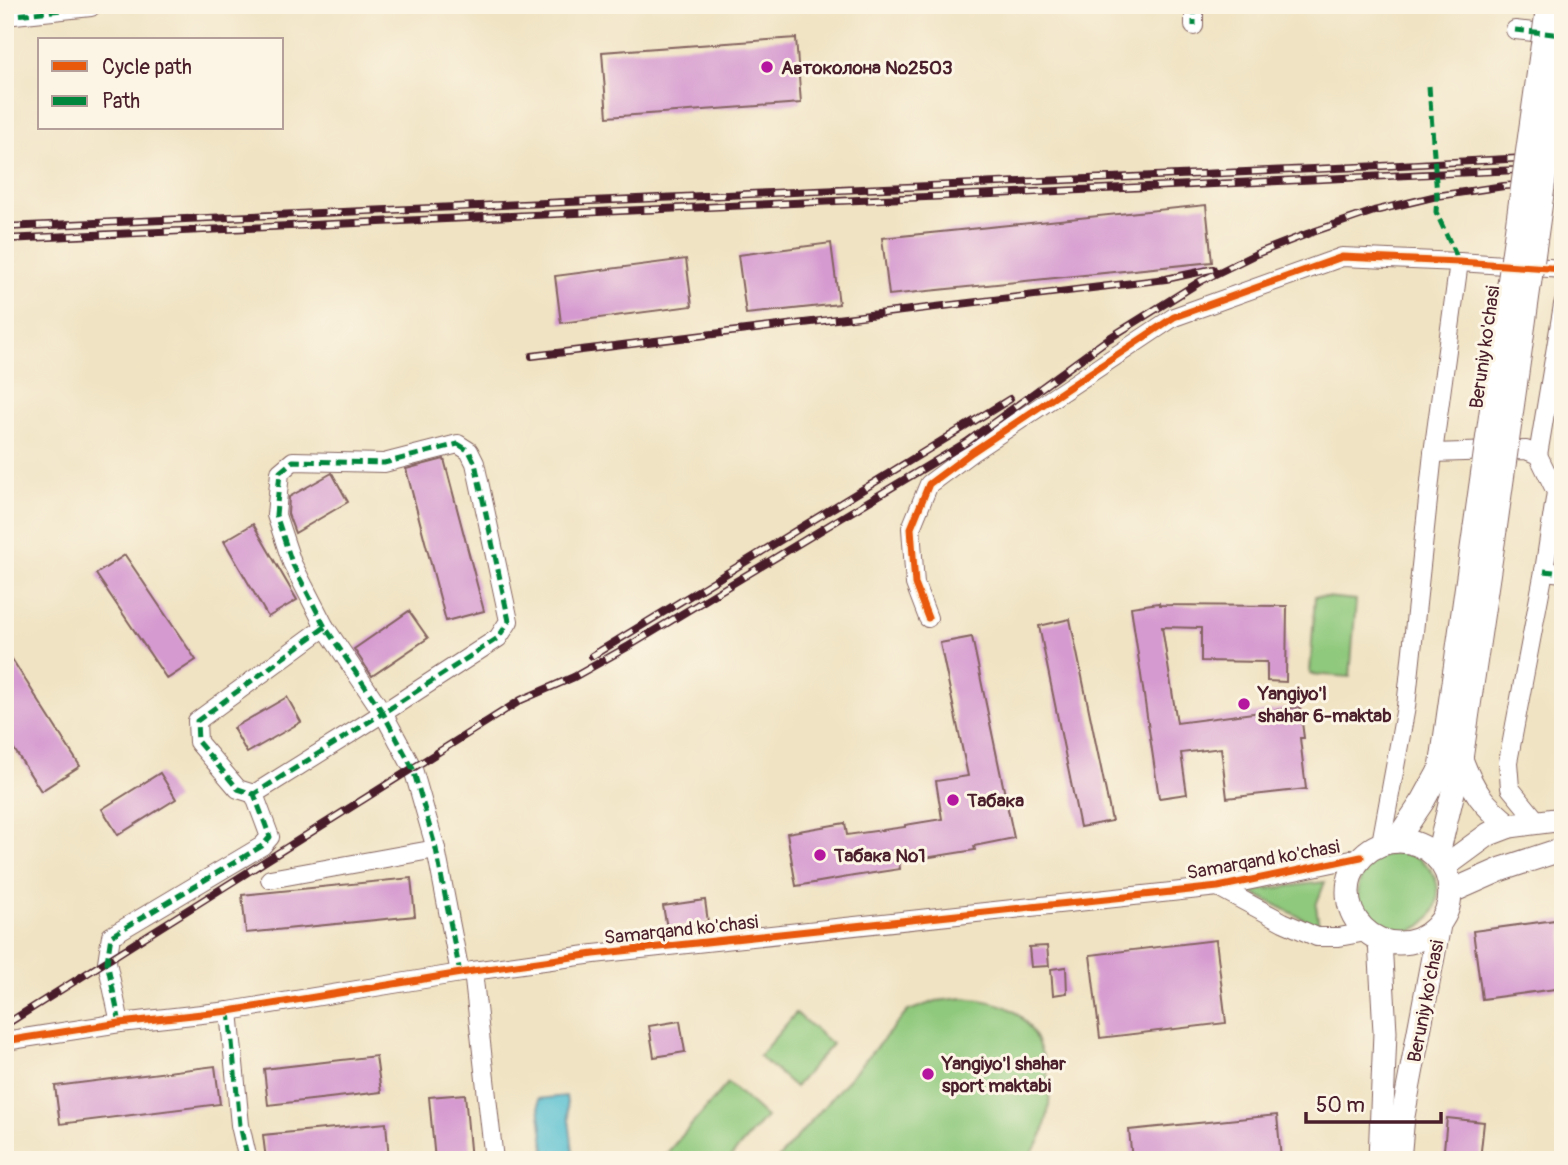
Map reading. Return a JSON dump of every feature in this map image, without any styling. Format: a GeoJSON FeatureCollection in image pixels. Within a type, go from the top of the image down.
{"type":"FeatureCollection","features":[{"type":"Feature","properties":{"kind":"main road","name":"Beruniy ko'chasi"},"geometry":{"type":"LineString","coordinates":[[1399,1160],[1403,1116],[1439,925],[1447,909],[1450,892],[1448,879],[1440,863],[1461,759],[1485,528],[1548,5]]}},
{"type":"Feature","properties":{"kind":"main road","name":"Beruniy ko'chasi"},"geometry":{"type":"LineString","coordinates":[[1439,925],[1412,942],[1396,944],[1373,936],[1355,919],[1348,904],[1347,887],[1352,871],[1361,857],[1370,849],[1388,842],[1423,802],[1441,768],[1485,528],[1563,44]]}},
{"type":"Feature","properties":{"kind":"main road"},"geometry":{"type":"LineString","coordinates":[[1461,759],[1480,798],[1494,814],[1510,826]]}},
{"type":"Feature","properties":{"kind":"main road"},"geometry":{"type":"LineString","coordinates":[[1388,842],[1411,842],[1425,848],[1440,863],[1489,834],[1510,826],[1563,819]]}},
{"type":"Feature","properties":{"kind":"main road"},"geometry":{"type":"LineString","coordinates":[[1450,892],[1502,869],[1563,849]]}},
{"type":"Feature","properties":{"kind":"main road","name":"Beruniy ko'chasi"},"geometry":{"type":"LineString","coordinates":[[1373,936],[1385,1032],[1380,1160]]}},
{"type":"Feature","properties":{"kind":"street"},"geometry":{"type":"LineString","coordinates":[[1194,5],[1194,26]]}},
{"type":"Feature","properties":{"kind":"street"},"geometry":{"type":"LineString","coordinates":[[5,16],[91,7]]}},
{"type":"Feature","properties":{"kind":"street"},"geometry":{"type":"LineString","coordinates":[[1515,30],[1563,35]]}},
{"type":"Feature","properties":{"kind":"street"},"geometry":{"type":"LineString","coordinates":[[928,618],[915,584],[911,528],[929,484],[1174,317],[1342,257],[1563,269]]}},
{"type":"Feature","properties":{"kind":"street","name":"Beruniy ko'chasi"},"geometry":{"type":"LineString","coordinates":[[1388,842],[1406,707],[1433,453],[1459,262]]}},
{"type":"Feature","properties":{"kind":"street"},"geometry":{"type":"LineString","coordinates":[[1537,821],[1510,788],[1508,762],[1556,492],[1538,455],[1563,305]]}},
{"type":"Feature","properties":{"kind":"street"},"geometry":{"type":"LineString","coordinates":[[325,627],[197,721],[198,742],[238,789],[254,794],[383,713],[498,638],[509,621],[475,463],[469,451],[458,444],[384,463],[293,461],[280,472],[276,515],[292,562],[325,627],[383,713],[413,769],[467,972],[495,1160]]}},
{"type":"Feature","properties":{"kind":"street"},"geometry":{"type":"LineString","coordinates":[[1433,453],[1526,450],[1538,455]]}},
{"type":"Feature","properties":{"kind":"street"},"geometry":{"type":"LineString","coordinates":[[1544,571],[1563,573]]}},
{"type":"Feature","properties":{"kind":"street"},"geometry":{"type":"LineString","coordinates":[[120,1023],[107,962],[111,936],[262,846],[270,837],[254,794]]}},
{"type":"Feature","properties":{"kind":"street"},"geometry":{"type":"LineString","coordinates":[[270,878],[436,849]]}},
{"type":"Feature","properties":{"kind":"street","name":"Samarqand ko'chasi"},"geometry":{"type":"LineString","coordinates":[[5,1041],[120,1023],[229,1011],[607,952],[1218,887],[1361,857]]}},
{"type":"Feature","properties":{"kind":"street","name":"Samarqand ko'chasi"},"geometry":{"type":"LineString","coordinates":[[1218,887],[1317,937],[1373,936]]}},
{"type":"Feature","properties":{"kind":"street"},"geometry":{"type":"LineString","coordinates":[[229,1011],[240,1125],[248,1160]]}},
{"type":"Feature","properties":{"kind":"green space"},"geometry":{"type":"Polygon","coordinates":[[[1315,596],[1356,600],[1350,677],[1310,674],[1315,596]]]}},
{"type":"Feature","properties":{"kind":"green space"},"geometry":{"type":"Polygon","coordinates":[[[1398,853],[1413,856],[1426,865],[1435,878],[1438,893],[1435,908],[1426,921],[1413,930],[1398,933],[1383,930],[1370,921],[1361,908],[1358,893],[1361,878],[1370,865],[1383,856],[1398,853]]]}},
{"type":"Feature","properties":{"kind":"green space"},"geometry":{"type":"Polygon","coordinates":[[[1325,882],[1316,905],[1319,927],[1249,891],[1325,882]]]}},
{"type":"Feature","properties":{"kind":"green space"},"geometry":{"type":"Polygon","coordinates":[[[963,998],[1005,1006],[1019,1015],[1033,1033],[1043,1056],[1048,1080],[1049,1108],[1040,1141],[1024,1160],[777,1160],[908,1011],[936,1001],[963,998]]]}},
{"type":"Feature","properties":{"kind":"green space"},"geometry":{"type":"Polygon","coordinates":[[[796,1013],[832,1044],[795,1087],[759,1056],[796,1013]]]}},
{"type":"Feature","properties":{"kind":"green space"},"geometry":{"type":"Polygon","coordinates":[[[728,1083],[766,1117],[728,1160],[672,1160],[666,1154],[728,1083]]]}},
{"type":"Feature","properties":{"kind":"water"},"geometry":{"type":"Polygon","coordinates":[[[566,1096],[574,1159],[546,1160],[538,1099],[566,1096]]]}},
{"type":"Feature","properties":{"kind":"building"},"geometry":{"type":"Polygon","coordinates":[[[796,38],[801,103],[607,117],[602,52],[796,38]]]}},
{"type":"Feature","properties":{"kind":"building"},"geometry":{"type":"Polygon","coordinates":[[[1206,205],[1212,262],[889,295],[882,238],[1206,205]]]}},
{"type":"Feature","properties":{"kind":"building"},"geometry":{"type":"Polygon","coordinates":[[[831,243],[839,304],[746,314],[738,255],[831,243]]]}},
{"type":"Feature","properties":{"kind":"building"},"geometry":{"type":"Polygon","coordinates":[[[686,259],[692,306],[561,323],[555,276],[686,259]]]}},
{"type":"Feature","properties":{"kind":"building"},"geometry":{"type":"Polygon","coordinates":[[[444,459],[484,611],[446,621],[406,469],[444,459]]]}},
{"type":"Feature","properties":{"kind":"building"},"geometry":{"type":"Polygon","coordinates":[[[332,473],[348,502],[295,533],[288,514],[289,497],[332,473]]]}},
{"type":"Feature","properties":{"kind":"building"},"geometry":{"type":"Polygon","coordinates":[[[253,524],[297,600],[268,617],[224,541],[253,524]]]}},
{"type":"Feature","properties":{"kind":"building"},"geometry":{"type":"Polygon","coordinates":[[[125,555],[196,660],[167,679],[96,574],[125,555]]]}},
{"type":"Feature","properties":{"kind":"building"},"geometry":{"type":"Polygon","coordinates":[[[1159,603],[1287,606],[1286,682],[1267,681],[1267,662],[1201,661],[1201,628],[1162,627],[1177,723],[1300,707],[1304,738],[1300,738],[1306,789],[1227,798],[1221,748],[1181,753],[1187,794],[1159,798],[1131,607],[1159,603]]]}},
{"type":"Feature","properties":{"kind":"building"},"geometry":{"type":"Polygon","coordinates":[[[409,611],[428,638],[372,676],[354,649],[409,611]]]}},
{"type":"Feature","properties":{"kind":"building"},"geometry":{"type":"Polygon","coordinates":[[[1070,619],[1112,821],[1080,827],[1039,626],[1070,619]]]}},
{"type":"Feature","properties":{"kind":"building"},"geometry":{"type":"Polygon","coordinates":[[[972,637],[1014,838],[974,846],[975,850],[899,862],[900,869],[796,886],[787,833],[845,823],[847,835],[942,819],[936,781],[968,776],[940,643],[972,637]]]}},
{"type":"Feature","properties":{"kind":"building"},"geometry":{"type":"Polygon","coordinates":[[[5,648],[80,766],[41,791],[5,735],[5,648]]]}},
{"type":"Feature","properties":{"kind":"building"},"geometry":{"type":"Polygon","coordinates":[[[287,697],[301,722],[247,753],[233,728],[287,697]]]}},
{"type":"Feature","properties":{"kind":"building"},"geometry":{"type":"Polygon","coordinates":[[[160,773],[176,799],[118,835],[102,809],[160,773]]]}},
{"type":"Feature","properties":{"kind":"building"},"geometry":{"type":"Polygon","coordinates":[[[411,878],[415,916],[246,933],[242,895],[411,878]]]}},
{"type":"Feature","properties":{"kind":"building"},"geometry":{"type":"Polygon","coordinates":[[[705,900],[708,922],[667,928],[663,906],[705,900]]]}},
{"type":"Feature","properties":{"kind":"building"},"geometry":{"type":"Polygon","coordinates":[[[1563,919],[1563,988],[1482,999],[1473,931],[1563,919]]]}},
{"type":"Feature","properties":{"kind":"building"},"geometry":{"type":"Polygon","coordinates":[[[1216,940],[1226,1023],[1100,1038],[1090,955],[1216,940]]]}},
{"type":"Feature","properties":{"kind":"building"},"geometry":{"type":"Polygon","coordinates":[[[1047,946],[1049,966],[1031,967],[1029,947],[1047,946]]]}},
{"type":"Feature","properties":{"kind":"building"},"geometry":{"type":"Polygon","coordinates":[[[1066,967],[1067,993],[1053,995],[1051,969],[1066,967]]]}},
{"type":"Feature","properties":{"kind":"building"},"geometry":{"type":"Polygon","coordinates":[[[680,1021],[685,1052],[654,1057],[649,1026],[680,1021]]]}},
{"type":"Feature","properties":{"kind":"building"},"geometry":{"type":"Polygon","coordinates":[[[376,1056],[381,1092],[268,1105],[264,1069],[376,1056]]]}},
{"type":"Feature","properties":{"kind":"building"},"geometry":{"type":"Polygon","coordinates":[[[215,1066],[220,1104],[60,1124],[55,1086],[215,1066]]]}},
{"type":"Feature","properties":{"kind":"building"},"geometry":{"type":"Polygon","coordinates":[[[465,1094],[471,1160],[435,1160],[429,1097],[465,1094]]]}},
{"type":"Feature","properties":{"kind":"building"},"geometry":{"type":"Polygon","coordinates":[[[1277,1115],[1281,1160],[1132,1160],[1129,1130],[1277,1115]]]}},
{"type":"Feature","properties":{"kind":"building"},"geometry":{"type":"Polygon","coordinates":[[[1447,1118],[1484,1122],[1480,1160],[1443,1160],[1447,1118]]]}},
{"type":"Feature","properties":{"kind":"building"},"geometry":{"type":"Polygon","coordinates":[[[386,1123],[389,1160],[266,1160],[263,1135],[386,1123]]]}},
{"type":"Feature","properties":{"kind":"railway"},"geometry":{"type":"LineString","coordinates":[[5,227],[1563,156]]}},
{"type":"Feature","properties":{"kind":"railway"},"geometry":{"type":"LineString","coordinates":[[5,239],[1563,168]]}},
{"type":"Feature","properties":{"kind":"railway"},"geometry":{"type":"LineString","coordinates":[[5,1025],[521,700],[574,677],[629,646],[967,442],[1108,339],[1201,281],[1256,254],[1374,211],[1437,196],[1504,186],[1563,182]]}},
{"type":"Feature","properties":{"kind":"railway"},"geometry":{"type":"LineString","coordinates":[[532,356],[1166,279],[1213,269]]}},
{"type":"Feature","properties":{"kind":"railway"},"geometry":{"type":"LineString","coordinates":[[592,656],[1010,399]]}},
{"type":"Feature","properties":{"kind":"marked path"},"geometry":{"type":"LineString","coordinates":[[1194,5],[1194,26]]}},
{"type":"Feature","properties":{"kind":"marked path"},"geometry":{"type":"LineString","coordinates":[[5,16],[91,7]]}},
{"type":"Feature","properties":{"kind":"marked path"},"geometry":{"type":"LineString","coordinates":[[1515,30],[1563,35]]}},
{"type":"Feature","properties":{"kind":"marked path"},"geometry":{"type":"LineString","coordinates":[[1429,86],[1436,212],[1459,262]]}},
{"type":"Feature","properties":{"kind":"marked path"},"geometry":{"type":"LineString","coordinates":[[458,444],[469,451],[475,463],[509,621],[498,638],[383,713],[325,627],[292,563],[276,515],[280,472],[293,461],[384,463],[458,444]]}},
{"type":"Feature","properties":{"kind":"marked path"},"geometry":{"type":"LineString","coordinates":[[1544,571],[1563,573]]}},
{"type":"Feature","properties":{"kind":"marked path"},"geometry":{"type":"LineString","coordinates":[[325,627],[197,721],[198,742],[238,789],[254,794],[383,713],[413,769],[436,849],[460,973]]}},
{"type":"Feature","properties":{"kind":"marked path"},"geometry":{"type":"LineString","coordinates":[[120,1023],[107,962],[111,936],[262,846],[270,837],[254,794]]}},
{"type":"Feature","properties":{"kind":"marked path"},"geometry":{"type":"LineString","coordinates":[[229,1011],[240,1125],[248,1160]]}},
{"type":"Feature","properties":{"kind":"cycle path"},"geometry":{"type":"LineString","coordinates":[[928,618],[915,584],[911,528],[929,484],[972,452],[1174,317],[1342,257],[1563,269]]}},
{"type":"Feature","properties":{"kind":"cycle path"},"geometry":{"type":"LineString","coordinates":[[5,1041],[120,1023],[229,1011],[594,954],[1218,887],[1361,857]]}},
{"type":"Feature","properties":{"kind":"place","name":"Автоколона №2503"},"geometry":{"type":"Point","coordinates":[767,67]}},
{"type":"Feature","properties":{"kind":"place","name":"Yangiyo'l shahar 6-maktab"},"geometry":{"type":"Point","coordinates":[1244,704]}},
{"type":"Feature","properties":{"kind":"place","name":"Табака"},"geometry":{"type":"Point","coordinates":[953,800]}},
{"type":"Feature","properties":{"kind":"place","name":"Табака №1"},"geometry":{"type":"Point","coordinates":[820,855]}},
{"type":"Feature","properties":{"kind":"place","name":"Yangiyo'l shahar sport maktabi"},"geometry":{"type":"Point","coordinates":[928,1074]}}]}
